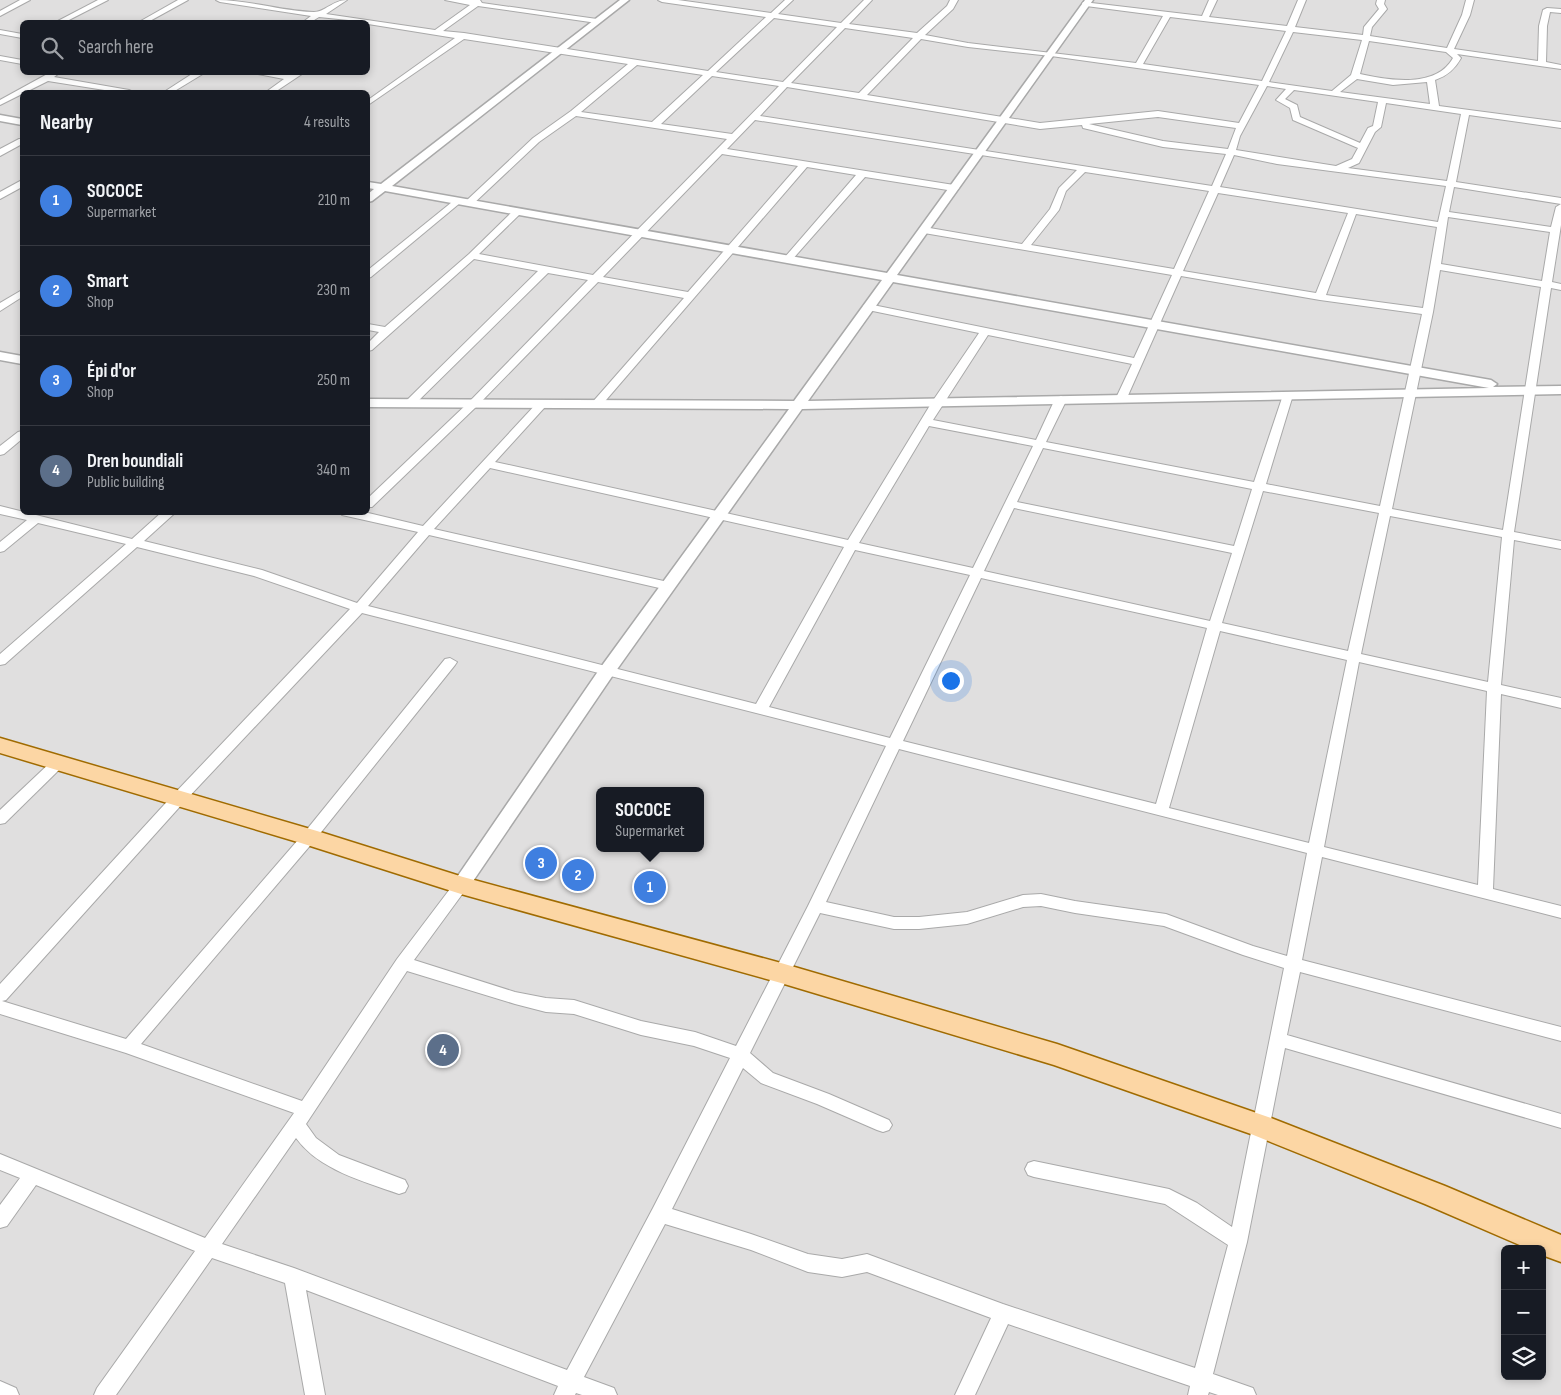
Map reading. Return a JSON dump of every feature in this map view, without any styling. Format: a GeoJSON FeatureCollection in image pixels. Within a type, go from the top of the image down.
{"type":"FeatureCollection","features":[{"type":"Feature","properties":{"kind":"main road"},"geometry":{"type":"LineString","coordinates":[[0,745],[309,836],[461,885],[781,973],[1057,1055],[1261,1126],[1435,1194],[1561,1249]]}},
{"type":"Feature","properties":{"kind":"street"},"geometry":{"type":"LineString","coordinates":[[0,14],[26,0]]}},
{"type":"Feature","properties":{"kind":"street"},"geometry":{"type":"LineString","coordinates":[[64,20],[104,0]]}},
{"type":"Feature","properties":{"kind":"street"},"geometry":{"type":"LineString","coordinates":[[148,20],[184,0]]}},
{"type":"Feature","properties":{"kind":"street"},"geometry":{"type":"LineString","coordinates":[[220,0],[363,20]]}},
{"type":"Feature","properties":{"kind":"street"},"geometry":{"type":"LineString","coordinates":[[310,20],[344,0]]}},
{"type":"Feature","properties":{"kind":"street"},"geometry":{"type":"LineString","coordinates":[[450,0],[478,2],[597,21]]}},
{"type":"Feature","properties":{"kind":"street"},"geometry":{"type":"LineString","coordinates":[[370,197],[625,0]]}},
{"type":"Feature","properties":{"kind":"street"},"geometry":{"type":"LineString","coordinates":[[662,0],[706,3],[968,45],[1050,54],[1561,124]]}},
{"type":"Feature","properties":{"kind":"street"},"geometry":{"type":"LineString","coordinates":[[654,125],[789,0]]}},
{"type":"Feature","properties":{"kind":"street"},"geometry":{"type":"LineString","coordinates":[[370,502],[473,404],[868,0]]}},
{"type":"Feature","properties":{"kind":"street"},"geometry":{"type":"LineString","coordinates":[[861,96],[950,7],[954,0]]}},
{"type":"Feature","properties":{"kind":"street"},"geometry":{"type":"LineString","coordinates":[[1204,19],[1213,0]]}},
{"type":"Feature","properties":{"kind":"street"},"geometry":{"type":"LineString","coordinates":[[1122,398],[1137,362],[1156,325],[1241,126],[1265,84],[1291,29],[1302,0]]}},
{"type":"Feature","properties":{"kind":"street"},"geometry":{"type":"LineString","coordinates":[[1334,93],[1355,76],[1363,53],[1368,27],[1383,9],[1380,4],[1381,0]]}},
{"type":"Feature","properties":{"kind":"street"},"geometry":{"type":"LineString","coordinates":[[1449,52],[1466,15],[1470,0],[1466,0]]}},
{"type":"Feature","properties":{"kind":"street"},"geometry":{"type":"LineString","coordinates":[[436,32],[478,2]]}},
{"type":"Feature","properties":{"kind":"street"},"geometry":{"type":"LineString","coordinates":[[104,1395],[301,1117],[404,963],[461,885],[607,671],[1088,2],[1204,19],[1365,38],[1449,52],[1561,67]]}},
{"type":"Feature","properties":{"kind":"street"},"geometry":{"type":"LineString","coordinates":[[1542,64],[1543,26],[1547,10],[1561,11]]}},
{"type":"Feature","properties":{"kind":"street"},"geometry":{"type":"LineString","coordinates":[[1138,66],[1168,14]]}},
{"type":"Feature","properties":{"kind":"street"},"geometry":{"type":"LineString","coordinates":[[370,21],[785,84],[1040,126],[1087,126],[1151,142],[1210,148],[1231,153],[1561,201]]}},
{"type":"Feature","properties":{"kind":"street"},"geometry":{"type":"LineString","coordinates":[[370,27],[377,22]]}},
{"type":"Feature","properties":{"kind":"street"},"geometry":{"type":"LineString","coordinates":[[0,32],[20,36]]}},
{"type":"Feature","properties":{"kind":"street"},"geometry":{"type":"LineString","coordinates":[[370,102],[464,36]]}},
{"type":"Feature","properties":{"kind":"street"},"geometry":{"type":"LineString","coordinates":[[1355,76],[1393,83],[1431,79],[1446,74],[1454,63],[1457,58],[1449,52]]}},
{"type":"Feature","properties":{"kind":"street"},"geometry":{"type":"LineString","coordinates":[[0,58],[20,62]]}},
{"type":"Feature","properties":{"kind":"street"},"geometry":{"type":"LineString","coordinates":[[370,273],[463,202],[536,140],[574,113],[635,62]]}},
{"type":"Feature","properties":{"kind":"street"},"geometry":{"type":"LineString","coordinates":[[24,90],[52,75]]}},
{"type":"Feature","properties":{"kind":"street"},"geometry":{"type":"LineString","coordinates":[[171,90],[197,75]]}},
{"type":"Feature","properties":{"kind":"street"},"geometry":{"type":"LineString","coordinates":[[272,75],[292,78]]}},
{"type":"Feature","properties":{"kind":"street"},"geometry":{"type":"LineString","coordinates":[[273,90],[296,75]]}},
{"type":"Feature","properties":{"kind":"street"},"geometry":{"type":"LineString","coordinates":[[46,78],[117,90]]}},
{"type":"Feature","properties":{"kind":"street"},"geometry":{"type":"LineString","coordinates":[[1431,79],[1435,107]]}},
{"type":"Feature","properties":{"kind":"street"},"geometry":{"type":"LineString","coordinates":[[1292,87],[1280,100],[1294,107],[1296,118],[1362,147]]}},
{"type":"Feature","properties":{"kind":"street"},"geometry":{"type":"LineString","coordinates":[[0,103],[20,92]]}},
{"type":"Feature","properties":{"kind":"street"},"geometry":{"type":"LineString","coordinates":[[1337,169],[1356,161],[1371,130],[1377,127],[1382,100]]}},
{"type":"Feature","properties":{"kind":"street"},"geometry":{"type":"LineString","coordinates":[[1200,1388],[1238,1242],[1354,656],[1428,312],[1444,214],[1466,111]]}},
{"type":"Feature","properties":{"kind":"street"},"geometry":{"type":"LineString","coordinates":[[574,113],[733,137]]}},
{"type":"Feature","properties":{"kind":"street"},"geometry":{"type":"LineString","coordinates":[[1040,126],[1158,114],[1241,126]]}},
{"type":"Feature","properties":{"kind":"street"},"geometry":{"type":"LineString","coordinates":[[753,117],[1442,225]]}},
{"type":"Feature","properties":{"kind":"street"},"geometry":{"type":"LineString","coordinates":[[0,118],[20,122]]}},
{"type":"Feature","properties":{"kind":"street"},"geometry":{"type":"LineString","coordinates":[[0,153],[20,142]]}},
{"type":"Feature","properties":{"kind":"street"},"geometry":{"type":"LineString","coordinates":[[720,151],[954,188]]}},
{"type":"Feature","properties":{"kind":"street"},"geometry":{"type":"LineString","coordinates":[[596,405],[806,164]]}},
{"type":"Feature","properties":{"kind":"street"},"geometry":{"type":"LineString","coordinates":[[1024,247],[1054,210],[1062,190],[1083,169]]}},
{"type":"Feature","properties":{"kind":"street"},"geometry":{"type":"LineString","coordinates":[[788,259],[862,173]]}},
{"type":"Feature","properties":{"kind":"street"},"geometry":{"type":"LineString","coordinates":[[0,196],[20,184]]}},
{"type":"Feature","properties":{"kind":"street"},"geometry":{"type":"LineString","coordinates":[[370,185],[1530,391]]}},
{"type":"Feature","properties":{"kind":"street"},"geometry":{"type":"LineString","coordinates":[[1485,893],[1494,688],[1508,534],[1555,230],[1561,206]]}},
{"type":"Feature","properties":{"kind":"street"},"geometry":{"type":"LineString","coordinates":[[1320,297],[1352,211]]}},
{"type":"Feature","properties":{"kind":"street"},"geometry":{"type":"LineString","coordinates":[[370,346],[472,256],[518,212]]}},
{"type":"Feature","properties":{"kind":"street"},"geometry":{"type":"LineString","coordinates":[[1444,214],[1555,230]]}},
{"type":"Feature","properties":{"kind":"street"},"geometry":{"type":"LineString","coordinates":[[924,230],[1320,297],[1428,312]]}},
{"type":"Feature","properties":{"kind":"street"},"geometry":{"type":"LineString","coordinates":[[472,256],[692,296]]}},
{"type":"Feature","properties":{"kind":"street"},"geometry":{"type":"LineString","coordinates":[[1435,266],[1561,287]]}},
{"type":"Feature","properties":{"kind":"street"},"geometry":{"type":"LineString","coordinates":[[409,404],[545,270]]}},
{"type":"Feature","properties":{"kind":"street"},"geometry":{"type":"LineString","coordinates":[[3,304],[20,294]]}},
{"type":"Feature","properties":{"kind":"street"},"geometry":{"type":"LineString","coordinates":[[3,304],[20,305]]}},
{"type":"Feature","properties":{"kind":"street"},"geometry":{"type":"LineString","coordinates":[[868,307],[1137,362]]}},
{"type":"Feature","properties":{"kind":"street"},"geometry":{"type":"LineString","coordinates":[[370,327],[388,331]]}},
{"type":"Feature","properties":{"kind":"street"},"geometry":{"type":"LineString","coordinates":[[760,710],[851,545],[938,402],[985,331]]}},
{"type":"Feature","properties":{"kind":"street"},"geometry":{"type":"LineString","coordinates":[[0,356],[20,360]]}},
{"type":"Feature","properties":{"kind":"street"},"geometry":{"type":"LineString","coordinates":[[370,403],[798,405],[1561,390]]}},
{"type":"Feature","properties":{"kind":"street"},"geometry":{"type":"LineString","coordinates":[[1161,811],[1215,625],[1288,395]]}},
{"type":"Feature","properties":{"kind":"street"},"geometry":{"type":"LineString","coordinates":[[568,1388],[742,1055],[895,744],[1061,399]]}},
{"type":"Feature","properties":{"kind":"street"},"geometry":{"type":"LineString","coordinates":[[0,996],[179,798],[359,608],[426,530],[541,405]]}},
{"type":"Feature","properties":{"kind":"street"},"geometry":{"type":"LineString","coordinates":[[926,422],[1561,545]]}},
{"type":"Feature","properties":{"kind":"street"},"geometry":{"type":"LineString","coordinates":[[0,452],[20,438]]}},
{"type":"Feature","properties":{"kind":"street"},"geometry":{"type":"LineString","coordinates":[[488,464],[1561,702]]}},
{"type":"Feature","properties":{"kind":"street"},"geometry":{"type":"LineString","coordinates":[[1011,504],[1238,551]]}},
{"type":"Feature","properties":{"kind":"street"},"geometry":{"type":"LineString","coordinates":[[0,510],[258,574],[359,608],[1561,912]]}},
{"type":"Feature","properties":{"kind":"street"},"geometry":{"type":"LineString","coordinates":[[0,661],[167,515]]}},
{"type":"Feature","properties":{"kind":"street"},"geometry":{"type":"LineString","coordinates":[[362,515],[668,586]]}},
{"type":"Feature","properties":{"kind":"street"},"geometry":{"type":"LineString","coordinates":[[0,548],[36,519]]}},
{"type":"Feature","properties":{"kind":"street"},"geometry":{"type":"LineString","coordinates":[[129,1047],[309,836],[450,662]]}},
{"type":"Feature","properties":{"kind":"street"},"geometry":{"type":"LineString","coordinates":[[0,819],[59,762]]}},
{"type":"Feature","properties":{"kind":"street"},"geometry":{"type":"LineString","coordinates":[[816,906],[894,922],[919,923],[967,918],[1024,900],[1041,900],[1075,907],[1166,920],[1293,964],[1561,1034]]}},
{"type":"Feature","properties":{"kind":"street"},"geometry":{"type":"LineString","coordinates":[[404,963],[515,998],[546,1005],[574,1008],[641,1028],[695,1039],[742,1055],[752,1068],[767,1078],[823,1099],[883,1125]]}},
{"type":"Feature","properties":{"kind":"street"},"geometry":{"type":"LineString","coordinates":[[0,1007],[129,1047],[301,1117],[310,1143],[321,1154],[399,1186]]}},
{"type":"Feature","properties":{"kind":"street"},"geometry":{"type":"LineString","coordinates":[[1278,1039],[1561,1121]]}},
{"type":"Feature","properties":{"kind":"street"},"geometry":{"type":"LineString","coordinates":[[0,1162],[209,1248],[294,1277],[568,1388],[607,1395]]}},
{"type":"Feature","properties":{"kind":"street"},"geometry":{"type":"LineString","coordinates":[[1034,1169],[1169,1197],[1190,1208],[1238,1242]]}},
{"type":"Feature","properties":{"kind":"street"},"geometry":{"type":"LineString","coordinates":[[0,1220],[33,1175]]}},
{"type":"Feature","properties":{"kind":"street"},"geometry":{"type":"LineString","coordinates":[[660,1214],[751,1242],[808,1263],[842,1268],[867,1263],[1200,1388],[1246,1395]]}},
{"type":"Feature","properties":{"kind":"street"},"geometry":{"type":"LineString","coordinates":[[294,1277],[315,1395]]}},
{"type":"Feature","properties":{"kind":"street"},"geometry":{"type":"LineString","coordinates":[[965,1395],[1003,1313]]}},
{"type":"Feature","properties":{"kind":"street"},"geometry":{"type":"LineString","coordinates":[[0,1391],[9,1395]]}},
{"type":"Feature","properties":{"kind":"shaded area"},"geometry":{"type":"Polygon","coordinates":[[[0,0],[1561,0],[1561,1395],[0,1395],[0,0]]]}},
{"type":"Feature","properties":{"kind":"place","name":"Épi d'or"},"geometry":{"type":"Point","coordinates":[541,863]}},
{"type":"Feature","properties":{"kind":"place","name":"Smart"},"geometry":{"type":"Point","coordinates":[578,875]}},
{"type":"Feature","properties":{"kind":"place","name":"SOCOCE"},"geometry":{"type":"Point","coordinates":[650,887]}},
{"type":"Feature","properties":{"kind":"place","name":"Dren boundiali"},"geometry":{"type":"Point","coordinates":[443,1050]}}]}
